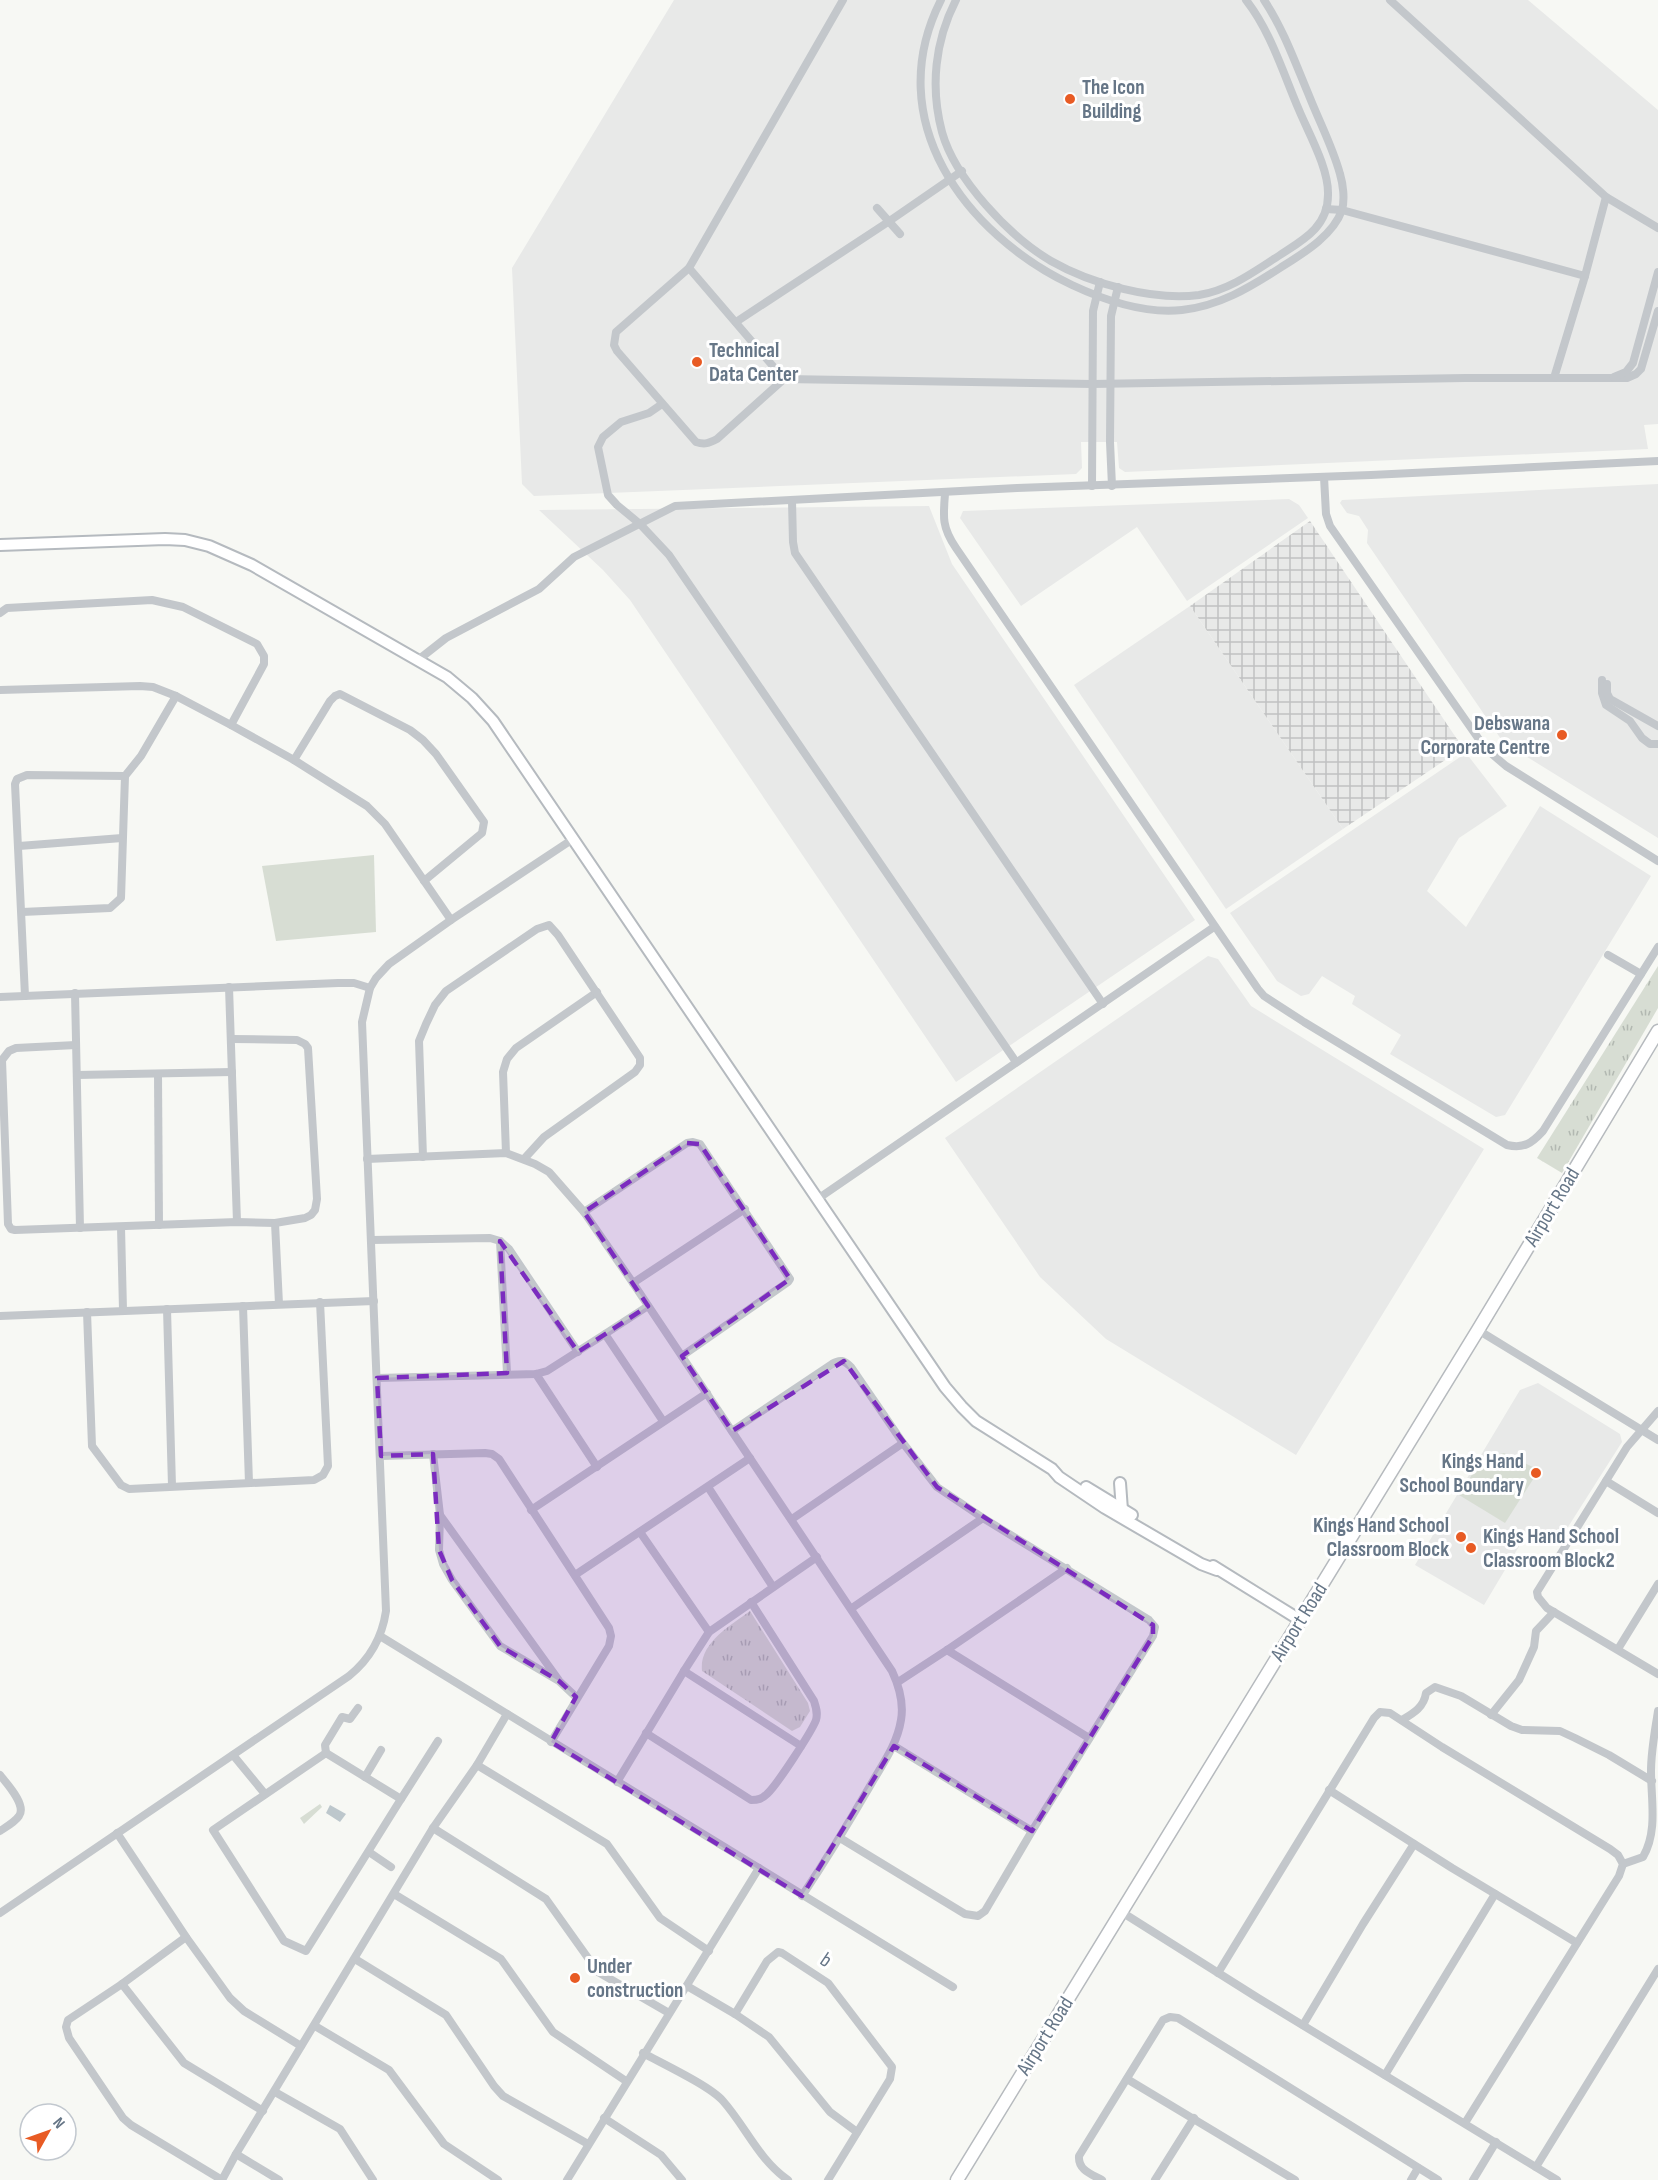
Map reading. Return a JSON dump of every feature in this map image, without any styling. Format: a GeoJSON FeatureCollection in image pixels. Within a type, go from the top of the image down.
{"type":"FeatureCollection","features":[{"type":"Feature","properties":{"kind":"main road"},"geometry":{"type":"LineString","coordinates":[[0,545],[165,539],[185,540],[209,546],[252,565],[447,677],[472,698],[493,721],[819,1198],[945,1387],[962,1407],[976,1421],[1052,1469],[1062,1472],[1300,1620]]}},
{"type":"Feature","properties":{"kind":"main road","name":"Airport Road"},"geometry":{"type":"LineString","coordinates":[[957,2180],[1478,1330],[1658,1031]]}},
{"type":"Feature","properties":{"kind":"main road"},"geometry":{"type":"LineString","coordinates":[[1052,1469],[1059,1477],[1105,1508],[1201,1564],[1217,1570]]}},
{"type":"Feature","properties":{"kind":"main road"},"geometry":{"type":"LineString","coordinates":[[1097,1494],[1110,1491],[1119,1484],[1122,1510]]}},
{"type":"Feature","properties":{"kind":"street"},"geometry":{"type":"LineString","coordinates":[[843,0],[689,268],[620,328],[614,338],[617,351],[696,442],[710,443],[784,379],[1092,384],[1632,377],[1641,369],[1658,311]]}},
{"type":"Feature","properties":{"kind":"street"},"geometry":{"type":"LineString","coordinates":[[940,0],[929,24],[924,46],[921,70],[922,102],[930,141],[948,180],[989,228],[1016,252],[1054,276],[1097,296],[1137,306],[1174,310],[1191,309],[1227,299],[1248,288],[1314,245],[1330,228],[1342,210],[1343,193],[1340,175],[1332,152],[1274,14],[1264,0]]}},
{"type":"Feature","properties":{"kind":"street"},"geometry":{"type":"LineString","coordinates":[[956,0],[946,19],[939,42],[935,75],[942,132],[962,171],[1004,223],[1051,261],[1100,282],[1160,296],[1199,295],[1231,285],[1305,240],[1319,226],[1326,209],[1328,195],[1326,179],[1318,157],[1266,31],[1246,0]]}},
{"type":"Feature","properties":{"kind":"street"},"geometry":{"type":"LineString","coordinates":[[1390,0],[1606,197],[1655,226],[1658,232]]}},
{"type":"Feature","properties":{"kind":"street"},"geometry":{"type":"LineString","coordinates":[[736,322],[962,171]]}},
{"type":"Feature","properties":{"kind":"street"},"geometry":{"type":"LineString","coordinates":[[1554,378],[1606,197]]}},
{"type":"Feature","properties":{"kind":"street"},"geometry":{"type":"LineString","coordinates":[[877,208],[900,234]]}},
{"type":"Feature","properties":{"kind":"street"},"geometry":{"type":"LineString","coordinates":[[1326,209],[1342,210],[1585,276]]}},
{"type":"Feature","properties":{"kind":"street"},"geometry":{"type":"LineString","coordinates":[[689,268],[784,379]]}},
{"type":"Feature","properties":{"kind":"street"},"geometry":{"type":"LineString","coordinates":[[1613,377],[1626,372],[1633,363],[1658,272]]}},
{"type":"Feature","properties":{"kind":"street"},"geometry":{"type":"LineString","coordinates":[[1092,486],[1093,311],[1100,282]]}},
{"type":"Feature","properties":{"kind":"street"},"geometry":{"type":"LineString","coordinates":[[1112,486],[1111,316],[1118,287]]}},
{"type":"Feature","properties":{"kind":"street"},"geometry":{"type":"LineString","coordinates":[[1635,357],[1644,360]]}},
{"type":"Feature","properties":{"kind":"street"},"geometry":{"type":"LineString","coordinates":[[662,404],[649,413],[621,422],[603,437],[598,447],[608,495],[669,555],[1016,1062]]}},
{"type":"Feature","properties":{"kind":"street"},"geometry":{"type":"LineString","coordinates":[[418,660],[446,638],[539,589],[574,557],[675,506],[945,494],[1017,488],[1112,486],[1658,461]]}},
{"type":"Feature","properties":{"kind":"street"},"geometry":{"type":"LineString","coordinates":[[1324,477],[1326,514],[1330,526],[1485,748],[1506,766],[1658,861]]}},
{"type":"Feature","properties":{"kind":"street"},"geometry":{"type":"LineString","coordinates":[[945,494],[943,519],[947,536],[1264,996],[1507,1145],[1518,1147],[1528,1144],[1543,1131],[1658,947]]}},
{"type":"Feature","properties":{"kind":"street"},"geometry":{"type":"LineString","coordinates":[[792,501],[795,553],[1103,1004]]}},
{"type":"Feature","properties":{"kind":"street"},"geometry":{"type":"LineString","coordinates":[[0,613],[7,608],[116,601],[152,600],[183,607],[257,644],[264,656],[264,664],[231,724]]}},
{"type":"Feature","properties":{"kind":"street"},"geometry":{"type":"LineString","coordinates":[[1658,726],[1610,699],[1604,680],[1602,693],[1606,705],[1630,721],[1642,738],[1650,744],[1658,744]]}},
{"type":"Feature","properties":{"kind":"street"},"geometry":{"type":"LineString","coordinates":[[0,690],[153,687],[231,724],[350,793],[376,813],[451,920]]}},
{"type":"Feature","properties":{"kind":"street"},"geometry":{"type":"LineString","coordinates":[[294,760],[330,701],[340,694],[410,730],[423,740],[436,754],[484,822],[482,834],[424,881]]}},
{"type":"Feature","properties":{"kind":"street"},"geometry":{"type":"LineString","coordinates":[[22,912],[110,908],[123,895],[124,776],[141,756],[176,696]]}},
{"type":"Feature","properties":{"kind":"street"},"geometry":{"type":"LineString","coordinates":[[25,996],[19,846],[14,792],[17,779],[27,775],[124,776]]}},
{"type":"Feature","properties":{"kind":"street"},"geometry":{"type":"LineString","coordinates":[[19,846],[122,838]]}},
{"type":"Feature","properties":{"kind":"street"},"geometry":{"type":"LineString","coordinates":[[0,1913],[349,1676],[372,1652],[380,1636],[386,1611],[362,1022],[370,988],[389,964],[573,839]]}},
{"type":"Feature","properties":{"kind":"street"},"geometry":{"type":"LineString","coordinates":[[423,1157],[419,1041],[435,1005],[446,991],[537,929],[549,925],[640,1058],[640,1065],[635,1072],[544,1137],[524,1159]]}},
{"type":"Feature","properties":{"kind":"street"},"geometry":{"type":"LineString","coordinates":[[819,1198],[1215,927]]}},
{"type":"Feature","properties":{"kind":"street"},"geometry":{"type":"LineString","coordinates":[[1608,956],[1641,974]]}},
{"type":"Feature","properties":{"kind":"street"},"geometry":{"type":"LineString","coordinates":[[0,997],[338,982],[354,983],[370,988]]}},
{"type":"Feature","properties":{"kind":"street"},"geometry":{"type":"LineString","coordinates":[[229,987],[237,1222]]}},
{"type":"Feature","properties":{"kind":"street"},"geometry":{"type":"LineString","coordinates":[[506,1153],[503,1072],[507,1059],[516,1048],[597,992]]}},
{"type":"Feature","properties":{"kind":"street"},"geometry":{"type":"LineString","coordinates":[[75,993],[80,1228]]}},
{"type":"Feature","properties":{"kind":"street"},"geometry":{"type":"LineString","coordinates":[[76,1045],[16,1048],[9,1051],[2,1060],[8,1224],[11,1229],[22,1231],[237,1222],[275,1223],[306,1218],[315,1210],[317,1199],[308,1048],[306,1044],[297,1040],[232,1039]]}},
{"type":"Feature","properties":{"kind":"street"},"geometry":{"type":"LineString","coordinates":[[77,1075],[232,1072]]}},
{"type":"Feature","properties":{"kind":"street"},"geometry":{"type":"LineString","coordinates":[[158,1074],[159,1226]]}},
{"type":"Feature","properties":{"kind":"street"},"geometry":{"type":"LineString","coordinates":[[584,1212],[687,1143],[693,1142],[700,1144],[745,1209],[790,1279],[682,1356]]}},
{"type":"Feature","properties":{"kind":"street"},"geometry":{"type":"LineString","coordinates":[[368,1159],[506,1153],[549,1172],[584,1212],[633,1283],[892,1671],[898,1682],[902,1718],[894,1746],[840,1838],[802,1896]]}},
{"type":"Feature","properties":{"kind":"street"},"geometry":{"type":"LineString","coordinates":[[633,1283],[745,1209]]}},
{"type":"Feature","properties":{"kind":"street"},"geometry":{"type":"LineString","coordinates":[[275,1223],[279,1304]]}},
{"type":"Feature","properties":{"kind":"street"},"geometry":{"type":"LineString","coordinates":[[121,1227],[123,1310]]}},
{"type":"Feature","properties":{"kind":"street"},"geometry":{"type":"LineString","coordinates":[[372,1240],[490,1238],[500,1241],[517,1260],[578,1352]]}},
{"type":"Feature","properties":{"kind":"street"},"geometry":{"type":"LineString","coordinates":[[500,1241],[507,1373]]}},
{"type":"Feature","properties":{"kind":"street"},"geometry":{"type":"LineString","coordinates":[[0,1316],[374,1301]]}},
{"type":"Feature","properties":{"kind":"street"},"geometry":{"type":"LineString","coordinates":[[87,1312],[92,1446],[121,1485],[129,1489],[249,1484],[314,1480],[323,1475],[328,1466],[320,1302]]}},
{"type":"Feature","properties":{"kind":"street"},"geometry":{"type":"LineString","coordinates":[[243,1306],[249,1484]]}},
{"type":"Feature","properties":{"kind":"street"},"geometry":{"type":"LineString","coordinates":[[377,1378],[536,1374],[547,1371],[648,1306]]}},
{"type":"Feature","properties":{"kind":"street"},"geometry":{"type":"LineString","coordinates":[[167,1309],[172,1486]]}},
{"type":"Feature","properties":{"kind":"street"},"geometry":{"type":"LineString","coordinates":[[1478,1330],[1658,1440]]}},
{"type":"Feature","properties":{"kind":"street"},"geometry":{"type":"LineString","coordinates":[[605,1334],[663,1421]]}},
{"type":"Feature","properties":{"kind":"street"},"geometry":{"type":"LineString","coordinates":[[732,1431],[838,1360],[844,1361],[851,1367],[903,1443],[937,1487],[983,1518],[1149,1620],[1155,1627],[1153,1636],[1032,1831],[986,1911],[978,1916],[972,1916],[840,1838]]}},
{"type":"Feature","properties":{"kind":"street"},"geometry":{"type":"LineString","coordinates":[[536,1374],[597,1467]]}},
{"type":"Feature","properties":{"kind":"street"},"geometry":{"type":"LineString","coordinates":[[531,1510],[707,1393]]}},
{"type":"Feature","properties":{"kind":"street"},"geometry":{"type":"LineString","coordinates":[[1658,1411],[1627,1448],[1537,1592],[1541,1602],[1554,1612],[1658,1674]]}},
{"type":"Feature","properties":{"kind":"street"},"geometry":{"type":"LineString","coordinates":[[792,1519],[903,1443]]}},
{"type":"Feature","properties":{"kind":"street"},"geometry":{"type":"LineString","coordinates":[[381,1456],[492,1454],[499,1459],[609,1628],[611,1636],[609,1646],[550,1742]]}},
{"type":"Feature","properties":{"kind":"street"},"geometry":{"type":"LineString","coordinates":[[433,1455],[440,1515],[439,1550],[443,1564],[492,1638],[510,1654],[559,1681]]}},
{"type":"Feature","properties":{"kind":"street"},"geometry":{"type":"LineString","coordinates":[[575,1575],[750,1458]]}},
{"type":"Feature","properties":{"kind":"street"},"geometry":{"type":"LineString","coordinates":[[1606,1481],[1658,1513]]}},
{"type":"Feature","properties":{"kind":"street"},"geometry":{"type":"LineString","coordinates":[[708,1487],[773,1587]]}},
{"type":"Feature","properties":{"kind":"street"},"geometry":{"type":"LineString","coordinates":[[440,1515],[559,1681],[576,1697]]}},
{"type":"Feature","properties":{"kind":"street"},"geometry":{"type":"LineString","coordinates":[[852,1608],[983,1518]]}},
{"type":"Feature","properties":{"kind":"street"},"geometry":{"type":"LineString","coordinates":[[640,1532],[710,1632]]}},
{"type":"Feature","properties":{"kind":"street"},"geometry":{"type":"LineString","coordinates":[[617,1782],[710,1632],[817,1557]]}},
{"type":"Feature","properties":{"kind":"street"},"geometry":{"type":"LineString","coordinates":[[898,1682],[1067,1568]]}},
{"type":"Feature","properties":{"kind":"street"},"geometry":{"type":"LineString","coordinates":[[1618,1649],[1658,1584]]}},
{"type":"Feature","properties":{"kind":"street"},"geometry":{"type":"LineString","coordinates":[[646,1734],[751,1800],[760,1800],[769,1793],[801,1746],[816,1720],[817,1711],[814,1701],[751,1602]]}},
{"type":"Feature","properties":{"kind":"street"},"geometry":{"type":"LineString","coordinates":[[1491,1715],[1519,1680],[1534,1647],[1536,1631],[1554,1612]]}},
{"type":"Feature","properties":{"kind":"street"},"geometry":{"type":"LineString","coordinates":[[380,1636],[953,1988]]}},
{"type":"Feature","properties":{"kind":"street"},"geometry":{"type":"LineString","coordinates":[[947,1650],[1089,1738]]}},
{"type":"Feature","properties":{"kind":"street"},"geometry":{"type":"LineString","coordinates":[[684,1671],[801,1746]]}},
{"type":"Feature","properties":{"kind":"street"},"geometry":{"type":"LineString","coordinates":[[1402,1720],[1417,1710],[1425,1701],[1426,1693],[1435,1688],[1461,1696],[1491,1715],[1522,1730],[1560,1731],[1610,1755],[1652,1781]]}},
{"type":"Feature","properties":{"kind":"street"},"geometry":{"type":"LineString","coordinates":[[326,1753],[325,1745],[342,1717],[350,1719],[358,1708]]}},
{"type":"Feature","properties":{"kind":"street"},"geometry":{"type":"LineString","coordinates":[[1218,1973],[1376,1715],[1385,1712],[1402,1720],[1442,1747],[1611,1849],[1623,1864],[1619,1876],[1465,2123]]}},
{"type":"Feature","properties":{"kind":"street"},"geometry":{"type":"LineString","coordinates":[[1623,1864],[1643,1857],[1653,1838],[1655,1798],[1652,1781],[1652,1752],[1658,1712]]}},
{"type":"Feature","properties":{"kind":"street"},"geometry":{"type":"LineString","coordinates":[[186,1937],[123,1984],[68,2020],[66,2027],[69,2038],[117,2110],[131,2125],[222,2180],[433,1828],[477,1765],[507,1714]]}},
{"type":"Feature","properties":{"kind":"street"},"geometry":{"type":"LineString","coordinates":[[326,1753],[213,1830],[286,1942],[306,1951],[438,1741]]}},
{"type":"Feature","properties":{"kind":"street"},"geometry":{"type":"LineString","coordinates":[[894,1746],[1032,1831]]}},
{"type":"Feature","properties":{"kind":"street"},"geometry":{"type":"LineString","coordinates":[[365,1777],[381,1750]]}},
{"type":"Feature","properties":{"kind":"street"},"geometry":{"type":"LineString","coordinates":[[326,1753],[401,1799]]}},
{"type":"Feature","properties":{"kind":"street"},"geometry":{"type":"LineString","coordinates":[[232,1755],[265,1794]]}},
{"type":"Feature","properties":{"kind":"street"},"geometry":{"type":"LineString","coordinates":[[477,1765],[607,1844],[660,1918],[709,1951]]}},
{"type":"Feature","properties":{"kind":"street"},"geometry":{"type":"LineString","coordinates":[[0,1775],[21,1806],[21,1814],[18,1818],[0,1831]]}},
{"type":"Feature","properties":{"kind":"street"},"geometry":{"type":"LineString","coordinates":[[1329,1790],[1577,1943]]}},
{"type":"Feature","properties":{"kind":"street"},"geometry":{"type":"LineString","coordinates":[[433,1828],[546,1899],[598,1972],[669,2013]]}},
{"type":"Feature","properties":{"kind":"street"},"geometry":{"type":"LineString","coordinates":[[117,1833],[186,1937],[237,2005],[301,2046]]}},
{"type":"Feature","properties":{"kind":"street"},"geometry":{"type":"LineString","coordinates":[[1303,2025],[1414,1844]]}},
{"type":"Feature","properties":{"kind":"street"},"geometry":{"type":"LineString","coordinates":[[369,1852],[392,1867]]}},
{"type":"Feature","properties":{"kind":"street"},"geometry":{"type":"LineString","coordinates":[[567,2180],[759,1868]]}},
{"type":"Feature","properties":{"kind":"street"},"geometry":{"type":"LineString","coordinates":[[394,1894],[501,1959],[553,2032],[626,2081]]}},
{"type":"Feature","properties":{"kind":"street"},"geometry":{"type":"LineString","coordinates":[[1385,2075],[1495,1894]]}},
{"type":"Feature","properties":{"kind":"street"},"geometry":{"type":"LineString","coordinates":[[1120,1911],[1557,2180]]}},
{"type":"Feature","properties":{"kind":"street","name":"b"},"geometry":{"type":"LineString","coordinates":[[735,2014],[766,1961],[778,1952],[828,1983],[892,2067],[890,2079],[858,2132]]}},
{"type":"Feature","properties":{"kind":"street"},"geometry":{"type":"LineString","coordinates":[[355,1959],[446,2016],[503,2096],[588,2144]]}},
{"type":"Feature","properties":{"kind":"street"},"geometry":{"type":"LineString","coordinates":[[1536,2168],[1658,1968]]}},
{"type":"Feature","properties":{"kind":"street"},"geometry":{"type":"LineString","coordinates":[[123,1984],[184,2063],[263,2111]]}},
{"type":"Feature","properties":{"kind":"street"},"geometry":{"type":"LineString","coordinates":[[687,1986],[769,2037],[830,2112],[858,2132],[828,2180]]}},
{"type":"Feature","properties":{"kind":"street"},"geometry":{"type":"LineString","coordinates":[[1102,2180],[1083,2169],[1079,2163],[1079,2156],[1163,2020],[1170,2017],[1178,2018],[1438,2180]]}},
{"type":"Feature","properties":{"kind":"street"},"geometry":{"type":"LineString","coordinates":[[315,2026],[389,2070],[444,2144],[498,2180]]}},
{"type":"Feature","properties":{"kind":"street"},"geometry":{"type":"LineString","coordinates":[[643,2054],[711,2091],[723,2100],[769,2164],[788,2180]]}},
{"type":"Feature","properties":{"kind":"street"},"geometry":{"type":"LineString","coordinates":[[1127,2079],[1295,2180]]}},
{"type":"Feature","properties":{"kind":"street"},"geometry":{"type":"LineString","coordinates":[[275,2092],[340,2129],[373,2180]]}},
{"type":"Feature","properties":{"kind":"street"},"geometry":{"type":"LineString","coordinates":[[604,2118],[661,2155],[682,2180]]}},
{"type":"Feature","properties":{"kind":"street"},"geometry":{"type":"LineString","coordinates":[[1155,2180],[1194,2118]]}},
{"type":"Feature","properties":{"kind":"street"},"geometry":{"type":"LineString","coordinates":[[1473,2180],[1496,2142]]}},
{"type":"Feature","properties":{"kind":"street"},"geometry":{"type":"LineString","coordinates":[[236,2154],[279,2180]]}},
{"type":"Feature","properties":{"kind":"street"},"geometry":{"type":"LineString","coordinates":[[1411,2180],[1418,2168]]}},
{"type":"Feature","properties":{"kind":"highlighted area"},"geometry":{"type":"Polygon","coordinates":[[[687,1143],[700,1144],[790,1279],[682,1356],[732,1431],[844,1361],[937,1487],[1153,1625],[1153,1636],[1032,1831],[894,1746],[802,1896],[551,1742],[576,1697],[559,1681],[500,1646],[452,1580],[439,1550],[433,1454],[381,1456],[377,1378],[507,1373],[500,1241],[578,1352],[648,1306],[584,1212],[687,1143]]]}},
{"type":"Feature","properties":{"kind":"shaded area"},"geometry":{"type":"Polygon","coordinates":[[[674,0],[1528,0],[1658,110],[1658,424],[1644,425],[1648,449],[1125,472],[1119,468],[1117,442],[1081,442],[1082,468],[1076,474],[534,496],[522,484],[512,268],[674,0]]]}},
{"type":"Feature","properties":{"kind":"shaded area"},"geometry":{"type":"Polygon","coordinates":[[[1658,484],[1658,838],[1503,742],[1367,543],[1368,530],[1359,516],[1347,513],[1340,503],[1342,500],[1658,484]]]}},
{"type":"Feature","properties":{"kind":"shaded area"},"geometry":{"type":"Polygon","coordinates":[[[1289,499],[1299,505],[1308,518],[1187,601],[1137,527],[1021,606],[960,518],[963,511],[1289,499]]]}},
{"type":"Feature","properties":{"kind":"shaded area"},"geometry":{"type":"Polygon","coordinates":[[[929,506],[952,564],[1195,920],[956,1082],[630,600],[603,570],[539,510],[929,506]]]}},
{"type":"Feature","properties":{"kind":"shaded area"},"geometry":{"type":"Polygon","coordinates":[[[1310,521],[1463,748],[1343,829],[1190,606],[1310,521]]]}},
{"type":"Feature","properties":{"kind":"shaded area"},"geometry":{"type":"Polygon","coordinates":[[[1190,606],[1343,829],[1226,909],[1074,685],[1190,606]]]}},
{"type":"Feature","properties":{"kind":"shaded area"},"geometry":{"type":"Polygon","coordinates":[[[1466,753],[1507,806],[1459,838],[1427,891],[1466,927],[1540,806],[1651,876],[1505,1115],[1496,1117],[1390,1054],[1401,1035],[1352,1004],[1355,996],[1322,976],[1309,994],[1301,996],[1277,981],[1230,913],[1466,753]]]}},
{"type":"Feature","properties":{"kind":"shaded area"},"geometry":{"type":"Polygon","coordinates":[[[1208,956],[1218,959],[1251,1006],[1484,1149],[1296,1455],[1106,1339],[1040,1277],[945,1138],[1208,956]]]}},
{"type":"Feature","properties":{"kind":"shaded area","name":"Kings Hand School Boundary"},"geometry":{"type":"Polygon","coordinates":[[[1538,1383],[1620,1434],[1622,1442],[1568,1527],[1524,1538],[1484,1605],[1415,1565],[1520,1390],[1538,1383]]]}},
{"type":"Feature","properties":{"kind":"shaded area"},"geometry":{"type":"Polygon","coordinates":[[[330,1805],[346,1814],[340,1822],[326,1813],[330,1805]]]}},
{"type":"Feature","properties":{"kind":"green space"},"geometry":{"type":"Polygon","coordinates":[[[374,855],[376,932],[276,941],[262,866],[374,855]]]}},
{"type":"Feature","properties":{"kind":"green space"},"geometry":{"type":"Polygon","coordinates":[[[1658,966],[1658,1008],[1562,1173],[1537,1158],[1658,966]]]}},
{"type":"Feature","properties":{"kind":"green space"},"geometry":{"type":"Polygon","coordinates":[[[1504,1453],[1539,1470],[1505,1523],[1459,1495],[1482,1459],[1504,1453]]]}},
{"type":"Feature","properties":{"kind":"green space"},"geometry":{"type":"Polygon","coordinates":[[[750,1611],[808,1703],[810,1711],[800,1727],[792,1731],[702,1671],[705,1652],[717,1636],[750,1611]]]}},
{"type":"Feature","properties":{"kind":"green space"},"geometry":{"type":"Polygon","coordinates":[[[320,1804],[322,1807],[304,1824],[300,1818],[320,1804]]]}},
{"type":"Feature","properties":{"kind":"place","name":"The Icon Building"},"geometry":{"type":"Point","coordinates":[1070,99]}},
{"type":"Feature","properties":{"kind":"place","name":"Technical Data Center"},"geometry":{"type":"Point","coordinates":[697,362]}},
{"type":"Feature","properties":{"kind":"place","name":"Debswana Corporate Centre"},"geometry":{"type":"Point","coordinates":[1562,735]}},
{"type":"Feature","properties":{"kind":"place","name":"Kings Hand School Boundary"},"geometry":{"type":"Point","coordinates":[1536,1473]}},
{"type":"Feature","properties":{"kind":"place","name":"Kings Hand School Classroom Block"},"geometry":{"type":"Point","coordinates":[1461,1537]}},
{"type":"Feature","properties":{"kind":"place","name":"Kings Hand School Classroom Block2"},"geometry":{"type":"Point","coordinates":[1471,1548]}},
{"type":"Feature","properties":{"kind":"place","name":"Under construction"},"geometry":{"type":"Point","coordinates":[575,1978]}}]}
